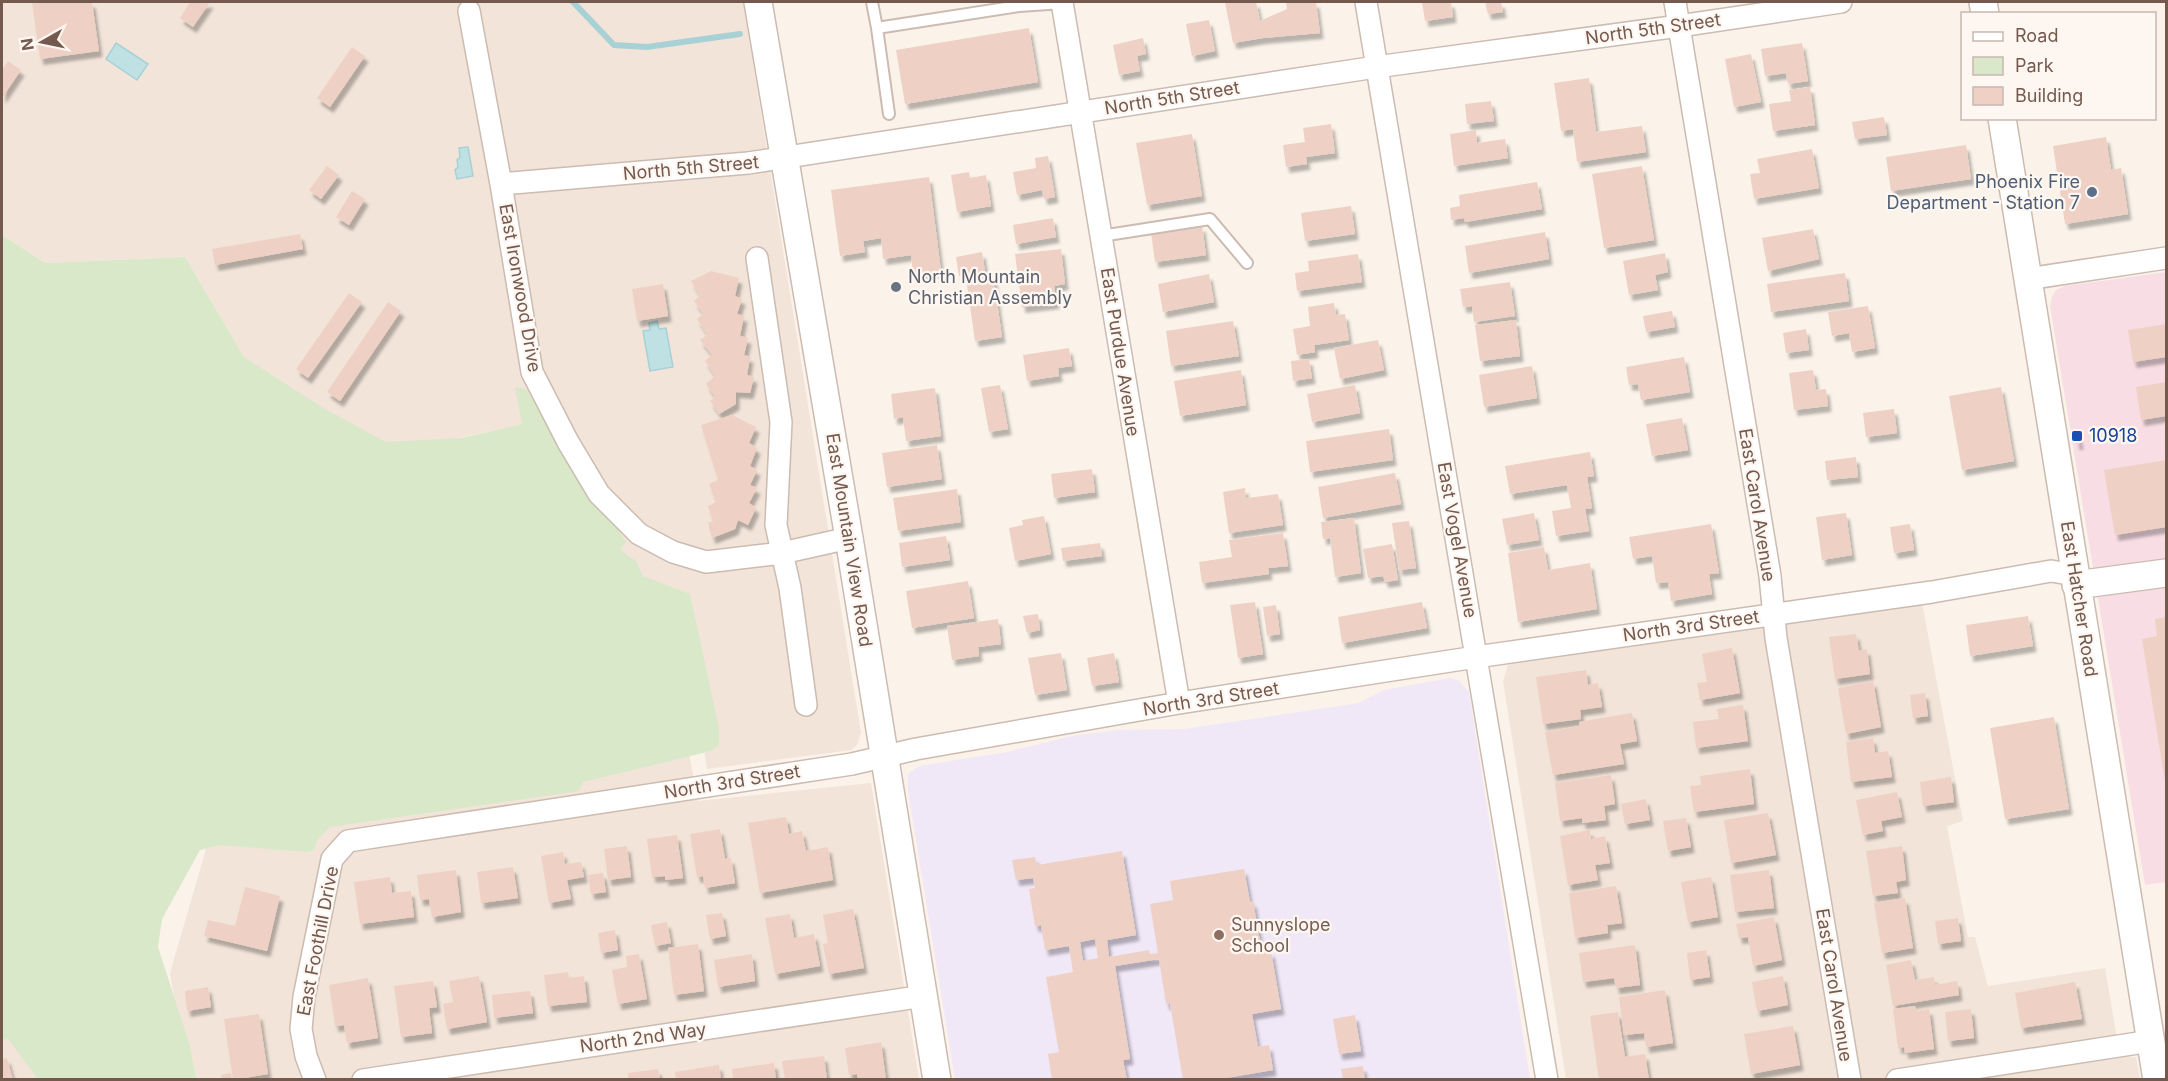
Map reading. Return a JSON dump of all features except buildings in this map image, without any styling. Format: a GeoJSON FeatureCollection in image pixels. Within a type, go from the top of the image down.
{"type":"FeatureCollection","features":[{"type":"Feature","properties":{"kind":"street","name":"East Mountain View Road"},"geometry":{"type":"LineString","coordinates":[[758,2],[849,538],[937,1080]]}},
{"type":"Feature","properties":{"kind":"street","name":"East Purdue Avenue"},"geometry":{"type":"LineString","coordinates":[[1062,2],[1179,703]]}},
{"type":"Feature","properties":{"kind":"street","name":"East Vogel Avenue"},"geometry":{"type":"LineString","coordinates":[[1366,2],[1547,1080]]}},
{"type":"Feature","properties":{"kind":"street","name":"East Carol Avenue"},"geometry":{"type":"LineString","coordinates":[[1675,2],[1850,1080]]}},
{"type":"Feature","properties":{"kind":"street","name":"North 5th Street"},"geometry":{"type":"LineString","coordinates":[[501,184],[748,163],[1376,67],[1841,2]]}},
{"type":"Feature","properties":{"kind":"street","name":"East Ironwood Drive"},"geometry":{"type":"LineString","coordinates":[[469,10],[532,372],[568,442],[599,494],[639,534],[673,552],[706,562],[782,553],[849,538]]}},
{"type":"Feature","properties":{"kind":"street","name":"East Hatcher Road"},"geometry":{"type":"LineString","coordinates":[[2002,120],[2157,1080]]}},
{"type":"Feature","properties":{"kind":"street"},"geometry":{"type":"LineString","coordinates":[[757,258],[781,422],[776,525],[790,588],[806,705]]}},
{"type":"Feature","properties":{"kind":"street"},"geometry":{"type":"LineString","coordinates":[[2027,279],[2166,258]]}},
{"type":"Feature","properties":{"kind":"street","name":"North 3rd Street"},"geometry":{"type":"LineString","coordinates":[[348,841],[843,765],[916,749],[1179,703],[1476,657],[1932,592],[2051,571],[2076,580],[2166,573]]}},
{"type":"Feature","properties":{"kind":"street","name":"East Foothill Drive"},"geometry":{"type":"LineString","coordinates":[[315,1080],[306,1056],[301,1029],[304,997],[332,860],[348,841]]}},
{"type":"Feature","properties":{"kind":"street","name":"North 2nd Way"},"geometry":{"type":"LineString","coordinates":[[363,1080],[924,996]]}},
{"type":"Feature","properties":{"kind":"street"},"geometry":{"type":"LineString","coordinates":[[1897,1080],[2151,1041]]}},
{"type":"Feature","properties":{"kind":"lane"},"geometry":{"type":"LineString","coordinates":[[872,2],[889,114]]}},
{"type":"Feature","properties":{"kind":"lane"},"geometry":{"type":"LineString","coordinates":[[877,28],[1020,4],[1062,2]]}},
{"type":"Feature","properties":{"kind":"lane"},"geometry":{"type":"LineString","coordinates":[[1101,237],[1210,219],[1247,263]]}},
{"type":"Feature","properties":{"kind":"shaded area"},"geometry":{"type":"Polygon","coordinates":[[[2,2],[743,2],[861,733],[857,745],[851,750],[707,769],[682,601],[636,572],[523,424],[388,453],[244,357],[185,257],[45,263],[2,235],[2,2]]]}},
{"type":"Feature","properties":{"kind":"shaded area"},"geometry":{"type":"Polygon","coordinates":[[[2166,272],[2166,882],[2145,885],[2050,306],[2056,290],[2065,286],[2166,272]]]}},
{"type":"Feature","properties":{"kind":"shaded area"},"geometry":{"type":"Polygon","coordinates":[[[1922,603],[1963,821],[1947,826],[1968,937],[1975,937],[1988,986],[2105,968],[2120,1056],[2136,1057],[2140,1079],[1566,1079],[1503,681],[1508,665],[1922,603]]]}},
{"type":"Feature","properties":{"kind":"shaded area","name":"Sunnyslope School"},"geometry":{"type":"Polygon","coordinates":[[[1450,678],[1458,680],[1469,692],[1530,1079],[955,1079],[908,791],[908,774],[919,766],[1007,752],[1071,736],[1118,730],[1184,729],[1359,703],[1384,690],[1450,678]]]}},
{"type":"Feature","properties":{"kind":"shaded area"},"geometry":{"type":"Polygon","coordinates":[[[686,737],[698,801],[871,783],[919,1079],[188,1079],[170,973],[213,825],[686,737]]]}},
{"type":"Feature","properties":{"kind":"shaded area"},"geometry":{"type":"Polygon","coordinates":[[[2,1021],[51,1079],[2,1080],[2,1021]]]}},
{"type":"Feature","properties":{"kind":"green space"},"geometry":{"type":"Polygon","coordinates":[[[2,235],[45,263],[185,257],[244,357],[325,409],[386,442],[461,438],[522,424],[515,387],[526,389],[626,542],[620,550],[636,561],[643,576],[690,594],[719,729],[719,745],[711,751],[583,782],[579,791],[330,827],[318,839],[314,850],[308,852],[220,845],[200,850],[162,919],[158,947],[190,1046],[196,1079],[38,1079],[8,1039],[2,1040],[2,235]]]}},
{"type":"Feature","properties":{"kind":"water"},"geometry":{"type":"Polygon","coordinates":[[[116,43],[148,64],[137,80],[106,59],[116,43]]]}},
{"type":"Feature","properties":{"kind":"water"},"geometry":{"type":"Polygon","coordinates":[[[468,147],[473,176],[457,179],[455,170],[460,157],[459,148],[468,147]]]}},
{"type":"Feature","properties":{"kind":"water"},"geometry":{"type":"Polygon","coordinates":[[[657,321],[659,329],[666,328],[673,367],[650,371],[643,331],[650,330],[649,323],[657,321]]]}},
{"type":"Feature","properties":{"kind":"waterway"},"geometry":{"type":"LineString","coordinates":[[573,2],[614,45],[647,47],[740,34]]}},
{"type":"Feature","properties":{"kind":"place","name":"Phoenix Fire Department - Station 7"},"geometry":{"type":"Point","coordinates":[2092,192]}},
{"type":"Feature","properties":{"kind":"place","name":"North Mountain Christian Assembly"},"geometry":{"type":"Point","coordinates":[896,287]}},
{"type":"Feature","properties":{"kind":"place","name":"10918"},"geometry":{"type":"Point","coordinates":[2077,436]}},
{"type":"Feature","properties":{"kind":"place","name":"Sunnyslope School"},"geometry":{"type":"Point","coordinates":[1219,935]}}]}
